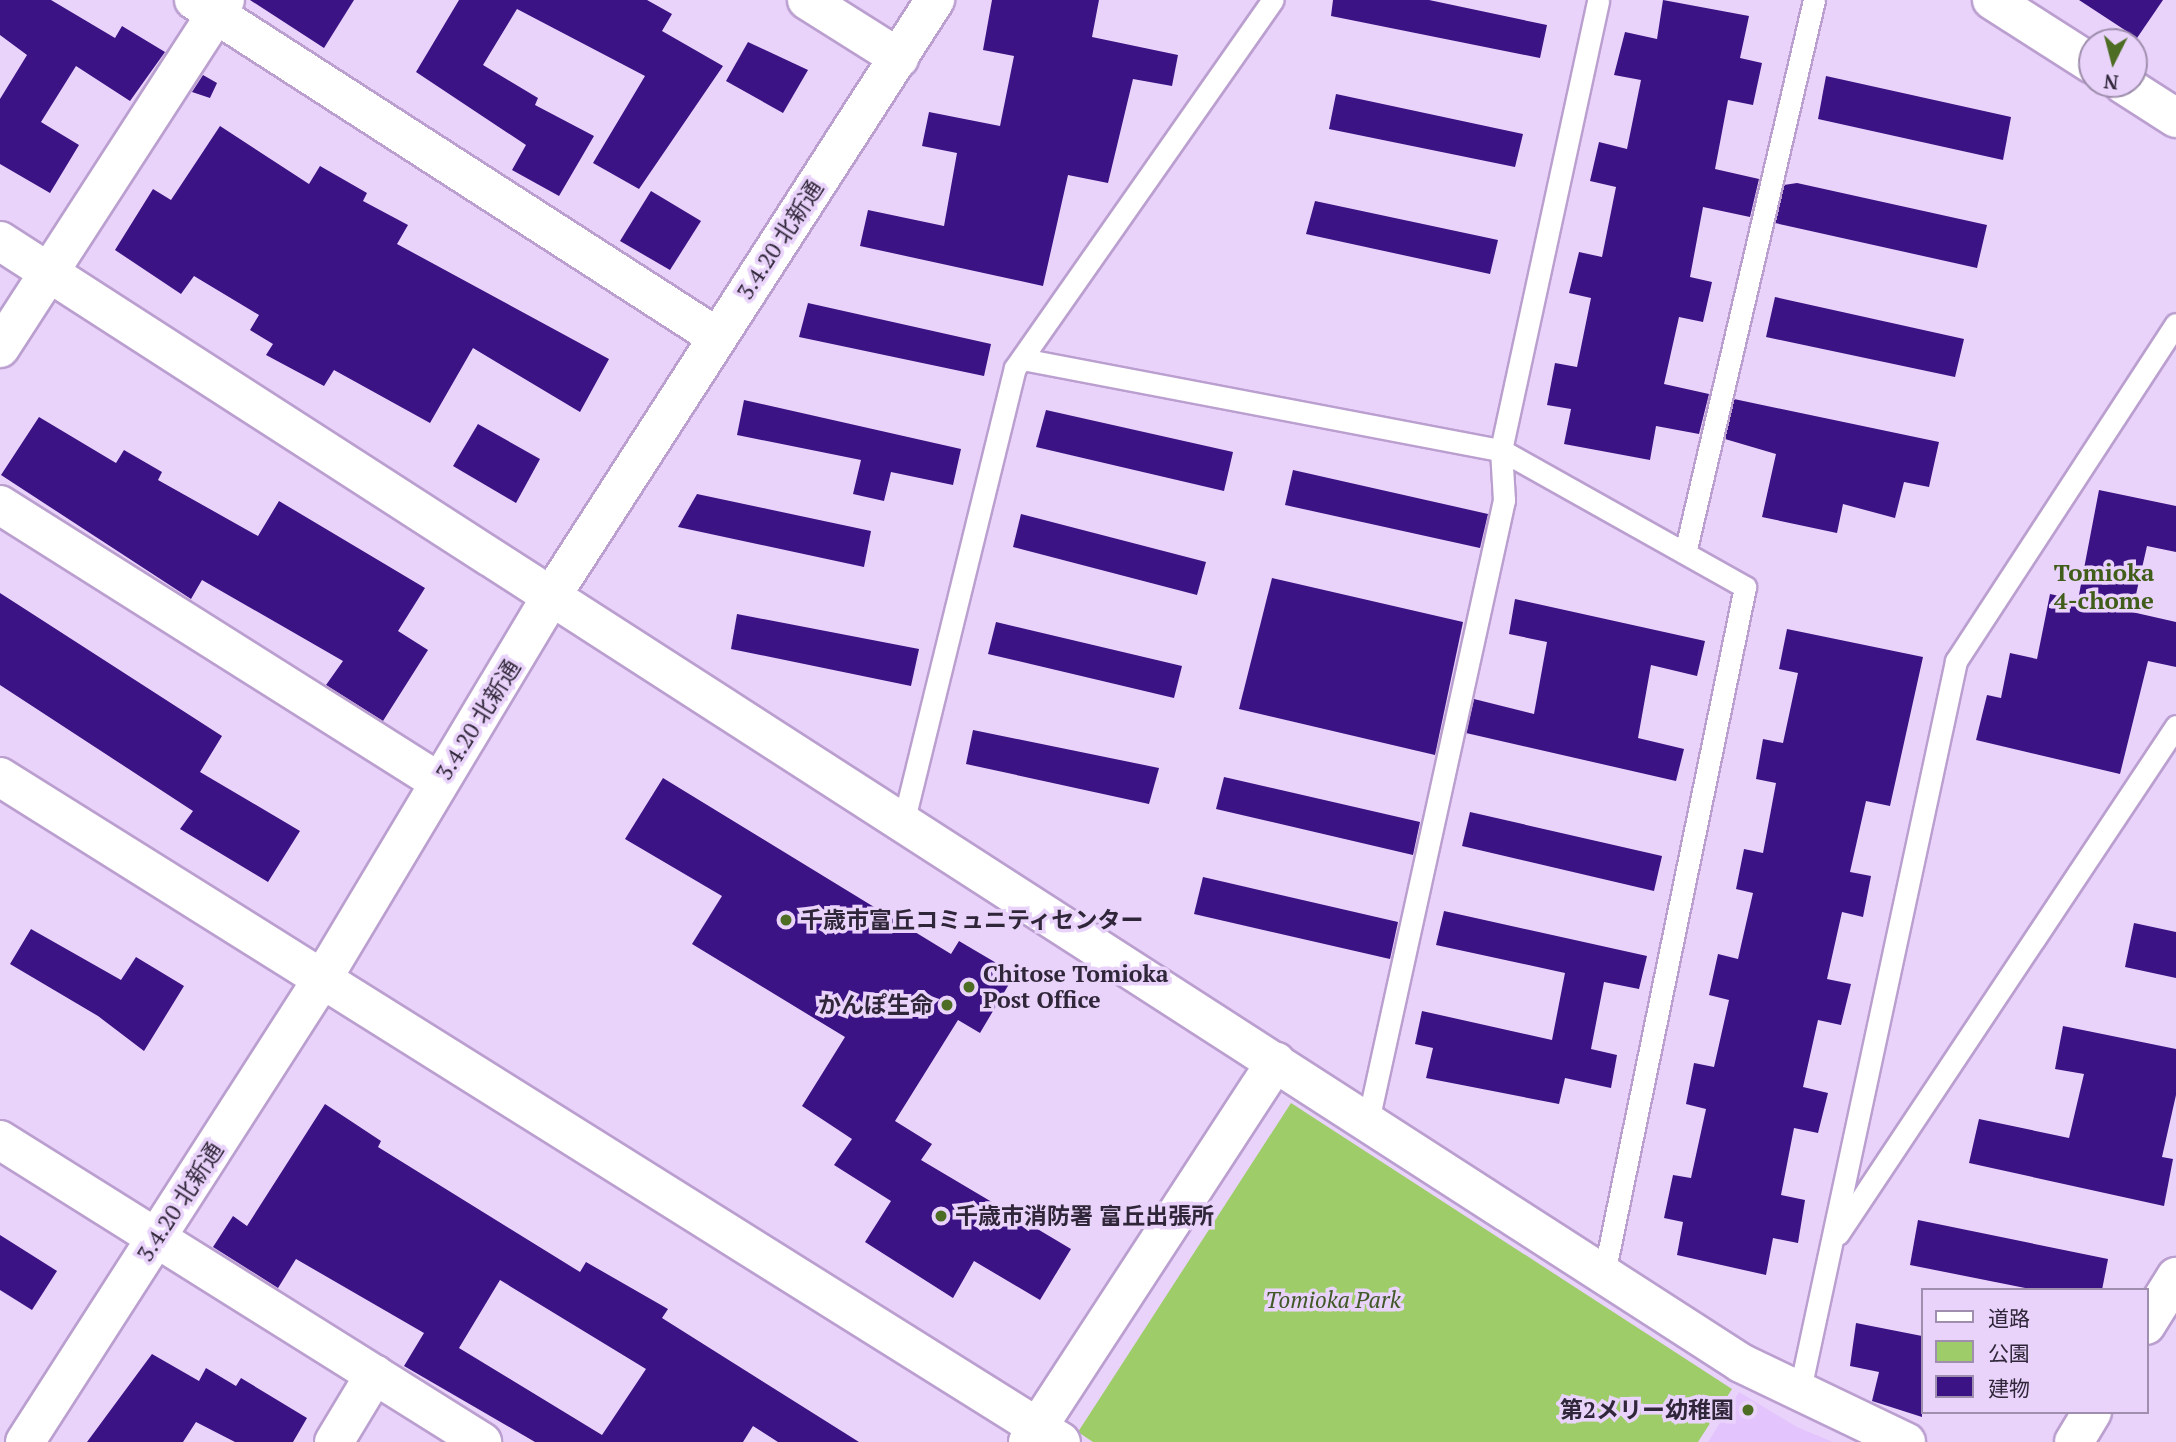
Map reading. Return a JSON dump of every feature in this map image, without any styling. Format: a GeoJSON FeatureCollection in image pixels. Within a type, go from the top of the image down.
{"type":"FeatureCollection","features":[{"type":"Feature","properties":{"kind":"street"},"geometry":{"type":"LineString","coordinates":[[807,0],[899,58]]}},
{"type":"Feature","properties":{"kind":"street","name":"3.4.20 北新通"},"geometry":{"type":"LineString","coordinates":[[25,1442],[321,981],[552,595],[935,0]]}},
{"type":"Feature","properties":{"kind":"street"},"geometry":{"type":"LineString","coordinates":[[2004,3],[2078,54]]}},
{"type":"Feature","properties":{"kind":"street"},"geometry":{"type":"LineString","coordinates":[[0,348],[212,5],[718,337]]}},
{"type":"Feature","properties":{"kind":"street"},"geometry":{"type":"LineString","coordinates":[[2145,98],[2176,118]]}},
{"type":"Feature","properties":{"kind":"street"},"geometry":{"type":"LineString","coordinates":[[0,241],[904,819],[1604,1274],[1799,1394],[1906,1442]]}},
{"type":"Feature","properties":{"kind":"street"},"geometry":{"type":"LineString","coordinates":[[0,505],[439,782]]}},
{"type":"Feature","properties":{"kind":"street"},"geometry":{"type":"LineString","coordinates":[[0,777],[1042,1437],[1276,1062]]}},
{"type":"Feature","properties":{"kind":"street"},"geometry":{"type":"LineString","coordinates":[[0,1140],[482,1442]]}},
{"type":"Feature","properties":{"kind":"street"},"geometry":{"type":"LineString","coordinates":[[2148,1322],[2176,1277]]}},
{"type":"Feature","properties":{"kind":"street"},"geometry":{"type":"LineString","coordinates":[[334,1442],[375,1374]]}},
{"type":"Feature","properties":{"kind":"street"},"geometry":{"type":"LineString","coordinates":[[2074,1442],[2091,1414]]}},
{"type":"Feature","properties":{"kind":"lane"},"geometry":{"type":"LineString","coordinates":[[904,819],[1022,359],[1273,0]]}},
{"type":"Feature","properties":{"kind":"lane"},"geometry":{"type":"LineString","coordinates":[[1368,1121],[1504,500],[1501,450],[1598,0]]}},
{"type":"Feature","properties":{"kind":"lane"},"geometry":{"type":"LineString","coordinates":[[1685,553],[1814,0]]}},
{"type":"Feature","properties":{"kind":"lane"},"geometry":{"type":"LineString","coordinates":[[1799,1394],[1956,661],[2176,324]]}},
{"type":"Feature","properties":{"kind":"lane"},"geometry":{"type":"LineString","coordinates":[[1022,359],[1501,450],[1745,587],[1604,1274]]}},
{"type":"Feature","properties":{"kind":"lane"},"geometry":{"type":"LineString","coordinates":[[1830,1245],[2176,726]]}},
{"type":"Feature","properties":{"kind":"shaded area","name":"第2メリー幼稚園"},"geometry":{"type":"Polygon","coordinates":[[[1739,1392],[1797,1427],[1833,1442],[1708,1442],[1739,1392]]]}},
{"type":"Feature","properties":{"kind":"green space","name":"Tomioka Park"},"geometry":{"type":"Polygon","coordinates":[[[1291,1103],[1732,1389],[1698,1442],[1093,1442],[1078,1432],[1291,1103]]]}},
{"type":"Feature","properties":{"kind":"building"},"geometry":{"type":"Polygon","coordinates":[[[0,0],[51,0],[115,38],[122,26],[165,52],[130,101],[76,66],[41,122],[79,145],[50,193],[0,164],[0,99],[27,55],[0,35],[0,0]]]}},
{"type":"Feature","properties":{"kind":"building"},"geometry":{"type":"Polygon","coordinates":[[[250,0],[354,0],[324,48],[250,0]]]}},
{"type":"Feature","properties":{"kind":"building"},"geometry":{"type":"Polygon","coordinates":[[[459,0],[647,0],[672,14],[662,31],[723,66],[639,189],[593,163],[645,76],[517,9],[483,65],[538,98],[535,105],[594,136],[559,196],[512,170],[526,145],[416,72],[459,0]]]}},
{"type":"Feature","properties":{"kind":"building"},"geometry":{"type":"Polygon","coordinates":[[[992,0],[1099,0],[1092,37],[1178,55],[1172,86],[1133,79],[1108,183],[1068,175],[1043,286],[860,246],[868,210],[944,226],[957,153],[922,146],[929,112],[1000,126],[1014,56],[983,50],[992,0]]]}},
{"type":"Feature","properties":{"kind":"building"},"geometry":{"type":"Polygon","coordinates":[[[1333,0],[1429,0],[1547,25],[1540,58],[1331,16],[1333,0]]]}},
{"type":"Feature","properties":{"kind":"building"},"geometry":{"type":"Polygon","coordinates":[[[1663,0],[1749,16],[1740,58],[1762,63],[1753,105],[1728,100],[1715,169],[1759,179],[1750,217],[1703,207],[1690,277],[1712,282],[1703,322],[1679,317],[1664,384],[1709,394],[1699,434],[1656,426],[1650,460],[1564,444],[1571,409],[1547,405],[1555,363],[1577,367],[1591,298],[1569,293],[1579,252],[1602,257],[1616,187],[1590,181],[1599,142],[1627,149],[1641,80],[1614,75],[1625,32],[1657,39],[1663,0]]]}},
{"type":"Feature","properties":{"kind":"building"},"geometry":{"type":"Polygon","coordinates":[[[2079,0],[2163,0],[2144,28],[2122,28],[2079,0]]]}},
{"type":"Feature","properties":{"kind":"building"},"geometry":{"type":"Polygon","coordinates":[[[748,42],[808,70],[783,113],[726,81],[748,42]]]}},
{"type":"Feature","properties":{"kind":"building"},"geometry":{"type":"Polygon","coordinates":[[[203,75],[217,83],[210,98],[192,92],[203,75]]]}},
{"type":"Feature","properties":{"kind":"building"},"geometry":{"type":"Polygon","coordinates":[[[1826,76],[2011,117],[2003,160],[1818,119],[1826,76]]]}},
{"type":"Feature","properties":{"kind":"building"},"geometry":{"type":"Polygon","coordinates":[[[1336,94],[1523,134],[1515,167],[1329,129],[1336,94]]]}},
{"type":"Feature","properties":{"kind":"building"},"geometry":{"type":"Polygon","coordinates":[[[220,126],[309,184],[320,166],[367,193],[363,201],[408,225],[397,244],[609,359],[580,412],[473,348],[430,423],[334,370],[324,386],[266,355],[273,344],[250,330],[259,315],[194,276],[181,294],[115,250],[153,189],[171,200],[220,126]]]}},
{"type":"Feature","properties":{"kind":"building"},"geometry":{"type":"Polygon","coordinates":[[[1797,183],[1987,225],[1977,268],[1775,223],[1784,185],[1797,183]]]}},
{"type":"Feature","properties":{"kind":"building"},"geometry":{"type":"Polygon","coordinates":[[[651,191],[701,221],[670,270],[620,241],[651,191]]]}},
{"type":"Feature","properties":{"kind":"building"},"geometry":{"type":"Polygon","coordinates":[[[1315,201],[1498,240],[1490,274],[1306,234],[1315,201]]]}},
{"type":"Feature","properties":{"kind":"building"},"geometry":{"type":"Polygon","coordinates":[[[1775,297],[1964,339],[1955,377],[1766,337],[1775,297]]]}},
{"type":"Feature","properties":{"kind":"building"},"geometry":{"type":"Polygon","coordinates":[[[808,303],[991,344],[984,376],[799,337],[808,303]]]}},
{"type":"Feature","properties":{"kind":"building"},"geometry":{"type":"Polygon","coordinates":[[[1734,399],[1939,442],[1929,487],[1904,482],[1895,518],[1843,504],[1837,533],[1762,517],[1776,454],[1725,439],[1734,399]]]}},
{"type":"Feature","properties":{"kind":"building"},"geometry":{"type":"Polygon","coordinates":[[[744,400],[961,449],[953,485],[891,472],[884,501],[853,494],[861,460],[737,435],[744,400]]]}},
{"type":"Feature","properties":{"kind":"building"},"geometry":{"type":"Polygon","coordinates":[[[1046,410],[1233,452],[1224,491],[1036,447],[1046,410]]]}},
{"type":"Feature","properties":{"kind":"building"},"geometry":{"type":"Polygon","coordinates":[[[39,417],[116,463],[124,450],[162,472],[158,480],[258,536],[279,501],[425,588],[398,631],[428,650],[383,721],[326,685],[343,661],[202,580],[191,599],[1,475],[39,417]]]}},
{"type":"Feature","properties":{"kind":"building"},"geometry":{"type":"Polygon","coordinates":[[[478,424],[540,459],[516,503],[453,466],[478,424]]]}},
{"type":"Feature","properties":{"kind":"building"},"geometry":{"type":"Polygon","coordinates":[[[1293,470],[1488,514],[1480,548],[1285,505],[1293,470]]]}},
{"type":"Feature","properties":{"kind":"building"},"geometry":{"type":"Polygon","coordinates":[[[2099,490],[2176,506],[2176,552],[2147,546],[2132,612],[2176,622],[2176,667],[2148,661],[2120,774],[1976,740],[1987,695],[2001,698],[2010,653],[2037,659],[2050,594],[2078,600],[2099,490]]]}},
{"type":"Feature","properties":{"kind":"building"},"geometry":{"type":"Polygon","coordinates":[[[697,494],[871,531],[864,567],[678,527],[697,494]]]}},
{"type":"Feature","properties":{"kind":"building"},"geometry":{"type":"Polygon","coordinates":[[[1021,514],[1206,562],[1197,595],[1013,547],[1021,514]]]}},
{"type":"Feature","properties":{"kind":"building"},"geometry":{"type":"Polygon","coordinates":[[[1272,578],[1463,622],[1435,755],[1239,709],[1272,578]]]}},
{"type":"Feature","properties":{"kind":"building"},"geometry":{"type":"Polygon","coordinates":[[[0,593],[222,736],[200,772],[300,831],[268,882],[180,829],[193,811],[0,685],[0,593]]]}},
{"type":"Feature","properties":{"kind":"building"},"geometry":{"type":"Polygon","coordinates":[[[1515,599],[1705,641],[1697,676],[1651,665],[1638,738],[1684,749],[1676,781],[1466,733],[1474,699],[1534,714],[1547,642],[1509,634],[1515,599]]]}},
{"type":"Feature","properties":{"kind":"building"},"geometry":{"type":"Polygon","coordinates":[[[737,614],[919,649],[911,686],[731,649],[737,614]]]}},
{"type":"Feature","properties":{"kind":"building"},"geometry":{"type":"Polygon","coordinates":[[[996,622],[1182,666],[1174,698],[988,654],[996,622]]]}},
{"type":"Feature","properties":{"kind":"building"},"geometry":{"type":"Polygon","coordinates":[[[1787,629],[1923,657],[1890,806],[1866,801],[1850,872],[1871,876],[1863,917],[1842,912],[1827,979],[1851,984],[1841,1025],[1818,1020],[1803,1087],[1828,1093],[1818,1133],[1794,1128],[1781,1195],[1805,1200],[1798,1243],[1773,1238],[1766,1275],[1677,1255],[1683,1222],[1664,1218],[1673,1175],[1691,1178],[1706,1109],[1686,1104],[1694,1063],[1714,1067],[1729,1000],[1709,995],[1718,954],[1738,959],[1753,893],[1736,889],[1744,849],[1763,853],[1776,783],[1756,779],[1763,739],[1783,743],[1798,673],[1779,669],[1787,629]]]}},
{"type":"Feature","properties":{"kind":"building"},"geometry":{"type":"Polygon","coordinates":[[[973,730],[1159,768],[1149,804],[966,764],[973,730]]]}},
{"type":"Feature","properties":{"kind":"building"},"geometry":{"type":"Polygon","coordinates":[[[1224,777],[1420,822],[1413,855],[1216,809],[1224,777]]]}},
{"type":"Feature","properties":{"kind":"building"},"geometry":{"type":"Polygon","coordinates":[[[663,778],[951,954],[959,941],[1015,974],[980,1033],[958,1020],[895,1121],[932,1144],[921,1160],[1071,1249],[1040,1300],[974,1261],[953,1298],[865,1242],[891,1201],[834,1165],[852,1139],[802,1106],[845,1037],[692,944],[722,896],[625,839],[663,778]]]}},
{"type":"Feature","properties":{"kind":"building"},"geometry":{"type":"Polygon","coordinates":[[[1470,812],[1662,856],[1654,891],[1462,846],[1470,812]]]}},
{"type":"Feature","properties":{"kind":"building"},"geometry":{"type":"Polygon","coordinates":[[[1203,877],[1398,922],[1390,959],[1194,914],[1203,877]]]}},
{"type":"Feature","properties":{"kind":"building"},"geometry":{"type":"Polygon","coordinates":[[[1444,911],[1647,956],[1639,989],[1604,982],[1591,1049],[1617,1055],[1611,1088],[1565,1078],[1559,1104],[1426,1078],[1433,1048],[1415,1044],[1422,1011],[1552,1040],[1565,973],[1436,945],[1444,911]]]}},
{"type":"Feature","properties":{"kind":"building"},"geometry":{"type":"Polygon","coordinates":[[[2134,923],[2176,932],[2176,978],[2125,967],[2134,923]]]}},
{"type":"Feature","properties":{"kind":"building"},"geometry":{"type":"Polygon","coordinates":[[[31,929],[121,980],[136,957],[184,986],[144,1051],[98,1016],[10,964],[31,929]]]}},
{"type":"Feature","properties":{"kind":"building"},"geometry":{"type":"Polygon","coordinates":[[[2063,1026],[2176,1049],[2176,1095],[2162,1157],[2173,1159],[2164,1206],[1969,1163],[1979,1119],[2069,1138],[2084,1074],[2055,1069],[2063,1026]]]}},
{"type":"Feature","properties":{"kind":"building"},"geometry":{"type":"Polygon","coordinates":[[[325,1104],[381,1141],[378,1147],[580,1272],[586,1262],[668,1309],[662,1318],[859,1442],[778,1442],[753,1426],[743,1442],[535,1442],[404,1366],[424,1333],[296,1259],[278,1288],[213,1247],[233,1216],[247,1226],[325,1104]],[[500,1280],[459,1348],[602,1435],[646,1369],[500,1280]]]}},
{"type":"Feature","properties":{"kind":"building"},"geometry":{"type":"Polygon","coordinates":[[[1918,1220],[2108,1259],[2102,1288],[2025,1288],[1910,1265],[1918,1220]]]}},
{"type":"Feature","properties":{"kind":"building"},"geometry":{"type":"Polygon","coordinates":[[[0,1235],[57,1271],[32,1310],[0,1290],[0,1235]]]}},
{"type":"Feature","properties":{"kind":"building"},"geometry":{"type":"Polygon","coordinates":[[[1856,1323],[1920,1336],[1922,1417],[1872,1401],[1879,1372],[1850,1366],[1856,1323]]]}},
{"type":"Feature","properties":{"kind":"building"},"geometry":{"type":"Polygon","coordinates":[[[152,1354],[199,1381],[206,1368],[236,1386],[241,1378],[307,1418],[293,1442],[235,1442],[196,1422],[183,1442],[87,1442],[152,1354]]]}},
{"type":"Feature","properties":{"kind":"place","name":"千歳市富丘コミュニティセンター"},"geometry":{"type":"Point","coordinates":[786,920]}},
{"type":"Feature","properties":{"kind":"place","name":"Chitose Tomioka Post Office"},"geometry":{"type":"Point","coordinates":[969,987]}},
{"type":"Feature","properties":{"kind":"place","name":"かんぽ生命"},"geometry":{"type":"Point","coordinates":[947,1005]}},
{"type":"Feature","properties":{"kind":"place","name":"千歳市消防署 富丘出張所"},"geometry":{"type":"Point","coordinates":[941,1216]}},
{"type":"Feature","properties":{"kind":"place","name":"第2メリー幼稚園"},"geometry":{"type":"Point","coordinates":[1748,1410]}},
{"type":"Feature","properties":{"kind":"district","name":"Tomioka 4-chome"},"geometry":{"type":"Point","coordinates":[2104,587]}}]}
